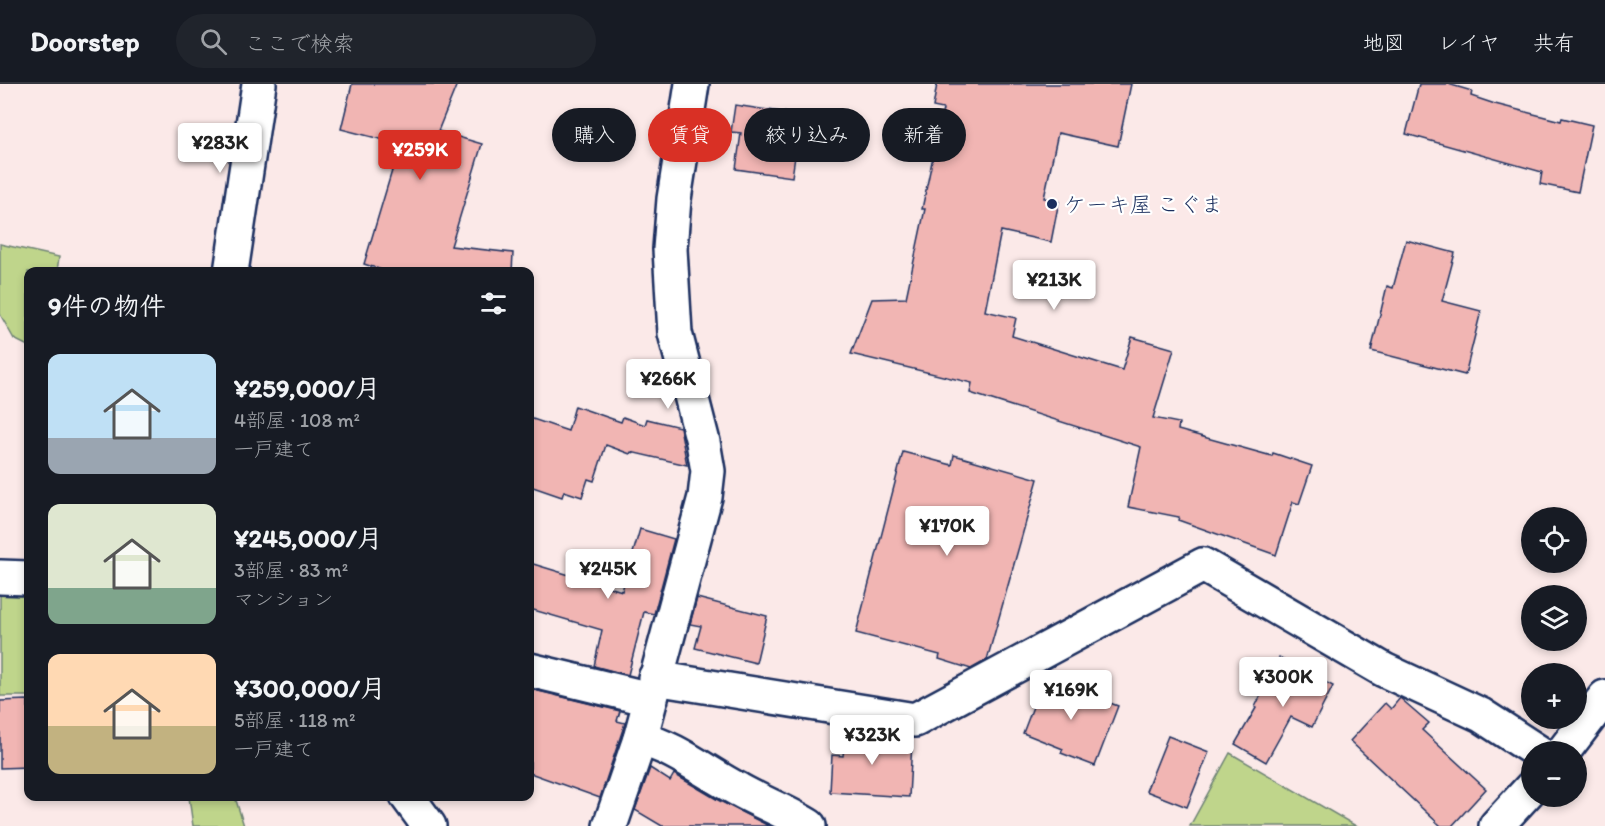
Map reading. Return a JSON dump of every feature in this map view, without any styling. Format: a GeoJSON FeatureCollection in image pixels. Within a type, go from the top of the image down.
{"type":"FeatureCollection","features":[{"type":"Feature","properties":{"kind":"street"},"geometry":{"type":"LineString","coordinates":[[232,267],[259,84]]}},
{"type":"Feature","properties":{"kind":"street"},"geometry":{"type":"LineString","coordinates":[[610,826],[640,740],[705,497],[708,471],[675,333],[670,249],[674,199],[692,84]]}},
{"type":"Feature","properties":{"kind":"street"},"geometry":{"type":"LineString","coordinates":[[534,671],[652,689],[915,720],[1203,566],[1384,670],[1481,715],[1521,741]]}},
{"type":"Feature","properties":{"kind":"street"},"geometry":{"type":"LineString","coordinates":[[0,577],[24,578]]}},
{"type":"Feature","properties":{"kind":"street"},"geometry":{"type":"LineString","coordinates":[[1574,741],[1600,715]]}},
{"type":"Feature","properties":{"kind":"street"},"geometry":{"type":"LineString","coordinates":[[640,740],[657,743],[740,791],[791,814],[809,826]]}},
{"type":"Feature","properties":{"kind":"street"},"geometry":{"type":"LineString","coordinates":[[1496,826],[1521,799]]}},
{"type":"Feature","properties":{"kind":"street"},"geometry":{"type":"LineString","coordinates":[[411,801],[429,826]]}},
{"type":"Feature","properties":{"kind":"green space"},"geometry":{"type":"Polygon","coordinates":[[[0,244],[59,257],[58,267],[24,267],[24,344],[14,339],[0,314],[0,244]]]}},
{"type":"Feature","properties":{"kind":"green space"},"geometry":{"type":"Polygon","coordinates":[[[0,585],[24,586],[24,696],[0,696],[0,585]]]}},
{"type":"Feature","properties":{"kind":"green space"},"geometry":{"type":"Polygon","coordinates":[[[1230,753],[1356,826],[1190,826],[1230,753]]]}},
{"type":"Feature","properties":{"kind":"green space"},"geometry":{"type":"Polygon","coordinates":[[[190,801],[236,801],[244,826],[193,826],[190,801]]]}},
{"type":"Feature","properties":{"kind":"building"},"geometry":{"type":"Polygon","coordinates":[[[352,84],[457,84],[438,131],[482,144],[451,246],[513,253],[512,267],[373,267],[364,264],[400,144],[341,129],[352,84]]]}},
{"type":"Feature","properties":{"kind":"building"},"geometry":{"type":"Polygon","coordinates":[[[937,84],[1131,84],[1118,146],[1058,133],[1044,198],[1059,201],[1051,242],[1001,231],[985,311],[1016,318],[1012,336],[1122,370],[1132,337],[1174,349],[1153,418],[1179,423],[1178,430],[1272,456],[1273,453],[1312,466],[1299,504],[1293,502],[1276,555],[1178,520],[1179,517],[1128,507],[1141,447],[970,393],[972,383],[851,354],[872,299],[906,298],[925,209],[922,209],[932,162],[966,162],[966,108],[933,107],[937,84]]]}},
{"type":"Feature","properties":{"kind":"building"},"geometry":{"type":"Polygon","coordinates":[[[1419,84],[1448,84],[1472,91],[1471,96],[1495,104],[1561,121],[1562,118],[1592,125],[1578,192],[1540,184],[1542,172],[1406,134],[1419,84]]]}},
{"type":"Feature","properties":{"kind":"building"},"geometry":{"type":"Polygon","coordinates":[[[735,105],[755,108],[744,108],[744,162],[794,162],[792,177],[736,169],[741,133],[732,132],[735,105]]]}},
{"type":"Feature","properties":{"kind":"building"},"geometry":{"type":"Polygon","coordinates":[[[1406,240],[1455,253],[1442,301],[1481,311],[1465,375],[1371,351],[1387,286],[1393,288],[1406,240]]]}},
{"type":"Feature","properties":{"kind":"building"},"geometry":{"type":"Polygon","coordinates":[[[575,406],[621,422],[623,417],[645,425],[647,419],[680,427],[687,465],[631,452],[630,454],[606,445],[594,481],[588,479],[582,497],[564,491],[562,497],[534,487],[534,419],[568,431],[575,406]]]}},
{"type":"Feature","properties":{"kind":"building"},"geometry":{"type":"Polygon","coordinates":[[[903,452],[952,465],[954,455],[1038,479],[987,660],[971,669],[939,659],[940,655],[856,633],[903,452]]]}},
{"type":"Feature","properties":{"kind":"building"},"geometry":{"type":"Polygon","coordinates":[[[640,529],[674,539],[654,614],[644,612],[628,675],[594,666],[602,630],[534,610],[534,564],[622,591],[640,529]]]}},
{"type":"Feature","properties":{"kind":"building"},"geometry":{"type":"Polygon","coordinates":[[[697,598],[767,616],[756,663],[695,648],[701,626],[690,624],[697,598]]]}},
{"type":"Feature","properties":{"kind":"building"},"geometry":{"type":"Polygon","coordinates":[[[1279,658],[1333,686],[1312,727],[1291,717],[1266,762],[1235,744],[1256,708],[1279,658]]]}},
{"type":"Feature","properties":{"kind":"building"},"geometry":{"type":"Polygon","coordinates":[[[1044,678],[1118,706],[1095,766],[1061,753],[1063,749],[1023,733],[1044,678]]]}},
{"type":"Feature","properties":{"kind":"building"},"geometry":{"type":"Polygon","coordinates":[[[534,690],[620,711],[617,721],[625,723],[600,798],[534,774],[534,690]]]}},
{"type":"Feature","properties":{"kind":"building"},"geometry":{"type":"Polygon","coordinates":[[[1400,698],[1429,723],[1422,730],[1486,789],[1452,826],[1441,826],[1350,741],[1385,703],[1391,709],[1400,698]]]}},
{"type":"Feature","properties":{"kind":"building"},"geometry":{"type":"Polygon","coordinates":[[[24,700],[24,767],[0,768],[0,701],[24,700]]]}},
{"type":"Feature","properties":{"kind":"building"},"geometry":{"type":"Polygon","coordinates":[[[846,728],[889,735],[888,741],[912,742],[909,797],[830,792],[832,755],[843,756],[846,728]]]}},
{"type":"Feature","properties":{"kind":"building"},"geometry":{"type":"Polygon","coordinates":[[[1168,736],[1209,752],[1187,807],[1146,791],[1168,736]]]}},
{"type":"Feature","properties":{"kind":"building"},"geometry":{"type":"Polygon","coordinates":[[[650,768],[670,781],[674,774],[769,826],[662,826],[635,810],[650,768]]]}},
{"type":"Feature","properties":{"kind":"place","name":"ケーキ屋 こぐま"},"geometry":{"type":"Point","coordinates":[1052,204]}}]}
